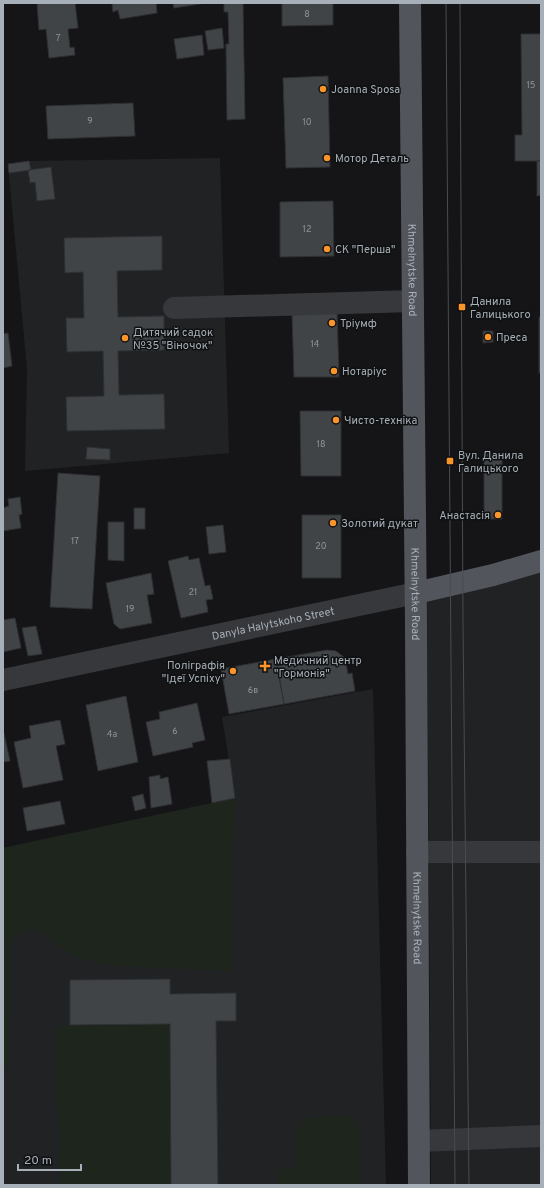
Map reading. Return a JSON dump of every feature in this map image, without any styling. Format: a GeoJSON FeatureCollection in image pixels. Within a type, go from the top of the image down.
{"type":"FeatureCollection","features":[{"type":"Feature","properties":{"kind":"main road","name":"Khmelnytske Road"},"geometry":{"type":"LineString","coordinates":[[410,3],[416,593],[419,1185]]}},
{"type":"Feature","properties":{"kind":"main road","name":"Danyla Halytskoho Street"},"geometry":{"type":"LineString","coordinates":[[416,593],[493,575],[541,561]]}},
{"type":"Feature","properties":{"kind":"street"},"geometry":{"type":"LineString","coordinates":[[174,308],[413,301]]}},
{"type":"Feature","properties":{"kind":"street","name":"Danyla Halytskoho Street"},"geometry":{"type":"LineString","coordinates":[[3,680],[416,593]]}},
{"type":"Feature","properties":{"kind":"street"},"geometry":{"type":"LineString","coordinates":[[417,852],[541,852]]}},
{"type":"Feature","properties":{"kind":"street"},"geometry":{"type":"LineString","coordinates":[[419,1141],[541,1136]]}},
{"type":"Feature","properties":{"kind":"shaded area","name":"Дитячий садок №35 \"Віночок\""},"geometry":{"type":"Polygon","coordinates":[[[220,158],[229,453],[25,471],[27,369],[8,164],[29,161],[220,158]]]}},
{"type":"Feature","properties":{"kind":"shaded area"},"geometry":{"type":"Polygon","coordinates":[[[541,562],[541,1185],[431,1185],[427,591],[541,562]]]}},
{"type":"Feature","properties":{"kind":"shaded area"},"geometry":{"type":"Polygon","coordinates":[[[373,689],[386,1185],[3,1185],[3,848],[235,798],[222,717],[373,689]]]}},
{"type":"Feature","properties":{"kind":"shaded area"},"geometry":{"type":"Polygon","coordinates":[[[235,798],[231,942],[232,971],[119,966],[89,961],[74,956],[43,933],[34,931],[24,932],[17,936],[11,943],[8,1069],[3,1070],[3,848],[235,798]]]}},
{"type":"Feature","properties":{"kind":"shaded area"},"geometry":{"type":"Polygon","coordinates":[[[170,1024],[171,1185],[60,1185],[56,1026],[170,1024]]]}},
{"type":"Feature","properties":{"kind":"shaded area"},"geometry":{"type":"Polygon","coordinates":[[[346,1116],[352,1119],[360,1131],[361,1185],[278,1185],[277,1169],[296,1168],[294,1133],[306,1118],[346,1116]]]}},
{"type":"Feature","properties":{"kind":"building"},"geometry":{"type":"Polygon","coordinates":[[[37,3],[75,3],[78,28],[68,29],[70,48],[74,47],[75,55],[49,58],[46,29],[39,30],[37,3]]]}},
{"type":"Feature","properties":{"kind":"building"},"geometry":{"type":"Polygon","coordinates":[[[156,3],[157,13],[120,19],[118,10],[113,12],[112,4],[156,3]]]}},
{"type":"Feature","properties":{"kind":"building"},"geometry":{"type":"Polygon","coordinates":[[[173,3],[206,3],[174,8],[173,3]]]}},
{"type":"Feature","properties":{"kind":"building"},"geometry":{"type":"Polygon","coordinates":[[[224,3],[243,3],[245,119],[227,120],[226,44],[229,44],[228,12],[224,12],[224,3]]]}},
{"type":"Feature","properties":{"kind":"building"},"geometry":{"type":"Polygon","coordinates":[[[282,3],[333,3],[333,25],[282,26],[282,3]]]}},
{"type":"Feature","properties":{"kind":"building"},"geometry":{"type":"Polygon","coordinates":[[[222,28],[224,48],[208,50],[205,31],[222,28]]]}},
{"type":"Feature","properties":{"kind":"building"},"geometry":{"type":"Polygon","coordinates":[[[521,34],[541,34],[541,161],[515,161],[515,135],[522,135],[521,34]]]}},
{"type":"Feature","properties":{"kind":"building"},"geometry":{"type":"Polygon","coordinates":[[[202,35],[204,55],[177,59],[174,39],[202,35]]]}},
{"type":"Feature","properties":{"kind":"building"},"geometry":{"type":"Polygon","coordinates":[[[328,76],[330,167],[286,168],[283,78],[328,76]]]}},
{"type":"Feature","properties":{"kind":"building"},"geometry":{"type":"Polygon","coordinates":[[[133,103],[135,136],[48,139],[46,106],[133,103]]]}},
{"type":"Feature","properties":{"kind":"building"},"geometry":{"type":"Polygon","coordinates":[[[29,161],[31,170],[9,173],[8,164],[29,161]]]}},
{"type":"Feature","properties":{"kind":"building"},"geometry":{"type":"Polygon","coordinates":[[[537,161],[541,161],[541,195],[537,196],[537,161]]]}},
{"type":"Feature","properties":{"kind":"building"},"geometry":{"type":"Polygon","coordinates":[[[51,167],[55,199],[37,201],[35,182],[30,183],[28,170],[51,167]]]}},
{"type":"Feature","properties":{"kind":"building"},"geometry":{"type":"Polygon","coordinates":[[[333,201],[334,256],[280,257],[280,202],[333,201]]]}},
{"type":"Feature","properties":{"kind":"building"},"geometry":{"type":"Polygon","coordinates":[[[162,236],[162,270],[117,271],[118,317],[164,316],[164,350],[118,351],[119,395],[164,394],[165,429],[67,431],[66,397],[104,396],[103,351],[67,352],[66,318],[84,318],[83,272],[65,273],[64,238],[162,236]]]}},
{"type":"Feature","properties":{"kind":"building"},"geometry":{"type":"Polygon","coordinates":[[[337,311],[339,377],[294,377],[292,312],[337,311]]]}},
{"type":"Feature","properties":{"kind":"building"},"geometry":{"type":"Polygon","coordinates":[[[539,317],[541,317],[541,373],[539,373],[539,317]]]}},
{"type":"Feature","properties":{"kind":"building","name":"Преса"},"geometry":{"type":"Polygon","coordinates":[[[483,331],[493,331],[493,342],[483,343],[483,331]]]}},
{"type":"Feature","properties":{"kind":"building"},"geometry":{"type":"Polygon","coordinates":[[[8,333],[12,366],[3,368],[3,334],[8,333]]]}},
{"type":"Feature","properties":{"kind":"building"},"geometry":{"type":"Polygon","coordinates":[[[300,411],[341,411],[341,476],[301,476],[300,411]]]}},
{"type":"Feature","properties":{"kind":"building"},"geometry":{"type":"Polygon","coordinates":[[[87,447],[110,449],[110,460],[86,459],[87,447]]]}},
{"type":"Feature","properties":{"kind":"building"},"geometry":{"type":"Polygon","coordinates":[[[484,454],[502,454],[502,519],[484,519],[484,454]]]}},
{"type":"Feature","properties":{"kind":"building"},"geometry":{"type":"Polygon","coordinates":[[[58,473],[100,476],[92,609],[50,607],[58,473]]]}},
{"type":"Feature","properties":{"kind":"building"},"geometry":{"type":"Polygon","coordinates":[[[20,497],[22,514],[19,515],[21,528],[3,531],[3,508],[9,506],[8,499],[20,497]]]}},
{"type":"Feature","properties":{"kind":"building"},"geometry":{"type":"Polygon","coordinates":[[[134,508],[145,508],[145,529],[134,529],[134,508]]]}},
{"type":"Feature","properties":{"kind":"building"},"geometry":{"type":"Polygon","coordinates":[[[302,515],[341,515],[341,578],[302,578],[302,515]]]}},
{"type":"Feature","properties":{"kind":"building"},"geometry":{"type":"Polygon","coordinates":[[[108,522],[124,522],[124,561],[108,560],[108,522]]]}},
{"type":"Feature","properties":{"kind":"building"},"geometry":{"type":"Polygon","coordinates":[[[223,525],[226,552],[209,554],[206,527],[223,525]]]}},
{"type":"Feature","properties":{"kind":"building"},"geometry":{"type":"Polygon","coordinates":[[[188,556],[189,560],[199,558],[205,586],[210,585],[213,599],[206,600],[208,612],[181,618],[168,561],[188,556]]]}},
{"type":"Feature","properties":{"kind":"building"},"geometry":{"type":"Polygon","coordinates":[[[151,573],[154,594],[147,595],[152,623],[120,629],[114,624],[106,583],[151,573]]]}},
{"type":"Feature","properties":{"kind":"building"},"geometry":{"type":"Polygon","coordinates":[[[15,618],[21,648],[3,652],[3,620],[15,618]]]}},
{"type":"Feature","properties":{"kind":"building"},"geometry":{"type":"Polygon","coordinates":[[[36,626],[42,654],[28,656],[22,628],[36,626]]]}},
{"type":"Feature","properties":{"kind":"building"},"geometry":{"type":"Polygon","coordinates":[[[327,650],[336,651],[345,658],[348,674],[352,673],[355,691],[284,704],[276,659],[327,650]]]}},
{"type":"Feature","properties":{"kind":"building"},"geometry":{"type":"Polygon","coordinates":[[[276,659],[284,704],[229,714],[221,669],[276,659]]]}},
{"type":"Feature","properties":{"kind":"building"},"geometry":{"type":"Polygon","coordinates":[[[126,696],[138,762],[98,771],[86,705],[126,696]]]}},
{"type":"Feature","properties":{"kind":"building"},"geometry":{"type":"Polygon","coordinates":[[[197,703],[205,740],[192,743],[193,747],[153,756],[146,722],[160,719],[159,712],[197,703]]]}},
{"type":"Feature","properties":{"kind":"building"},"geometry":{"type":"Polygon","coordinates":[[[60,720],[65,744],[56,746],[63,780],[23,788],[14,742],[31,738],[29,726],[60,720]]]}},
{"type":"Feature","properties":{"kind":"building"},"geometry":{"type":"Polygon","coordinates":[[[3,729],[10,761],[3,762],[3,729]]]}},
{"type":"Feature","properties":{"kind":"building"},"geometry":{"type":"Polygon","coordinates":[[[230,759],[235,798],[212,803],[207,761],[230,759]]]}},
{"type":"Feature","properties":{"kind":"building"},"geometry":{"type":"Polygon","coordinates":[[[160,775],[160,779],[168,777],[172,804],[151,808],[149,777],[160,775]]]}},
{"type":"Feature","properties":{"kind":"building"},"geometry":{"type":"Polygon","coordinates":[[[143,794],[146,808],[135,811],[132,797],[143,794]]]}},
{"type":"Feature","properties":{"kind":"building"},"geometry":{"type":"Polygon","coordinates":[[[60,801],[65,824],[27,831],[23,808],[60,801]]]}},
{"type":"Feature","properties":{"kind":"building"},"geometry":{"type":"Polygon","coordinates":[[[170,979],[170,994],[236,993],[236,1021],[216,1021],[218,1185],[171,1185],[170,1024],[70,1025],[70,980],[170,979]]]}},
{"type":"Feature","properties":{"kind":"tram line"},"geometry":{"type":"LineString","coordinates":[[446,3],[455,1185]]}},
{"type":"Feature","properties":{"kind":"tram line"},"geometry":{"type":"LineString","coordinates":[[460,3],[463,623],[469,1185]]}},
{"type":"Feature","properties":{"kind":"place","name":"Joanna Sposa"},"geometry":{"type":"Point","coordinates":[323,89]}},
{"type":"Feature","properties":{"kind":"place","name":"Мотор Деталь"},"geometry":{"type":"Point","coordinates":[327,158]}},
{"type":"Feature","properties":{"kind":"place","name":"СК \"Перша\""},"geometry":{"type":"Point","coordinates":[327,249]}},
{"type":"Feature","properties":{"kind":"place","name":"Данила Галицького"},"geometry":{"type":"Point","coordinates":[462,307]}},
{"type":"Feature","properties":{"kind":"place","name":"Тріумф"},"geometry":{"type":"Point","coordinates":[332,323]}},
{"type":"Feature","properties":{"kind":"place","name":"Преса"},"geometry":{"type":"Point","coordinates":[488,337]}},
{"type":"Feature","properties":{"kind":"place","name":"Дитячий садок №35 \"Віночок\""},"geometry":{"type":"Point","coordinates":[125,338]}},
{"type":"Feature","properties":{"kind":"place","name":"Нотаріус"},"geometry":{"type":"Point","coordinates":[334,371]}},
{"type":"Feature","properties":{"kind":"place","name":"Чисто-техніка"},"geometry":{"type":"Point","coordinates":[336,420]}},
{"type":"Feature","properties":{"kind":"place","name":"Вул. Данила Галицького"},"geometry":{"type":"Point","coordinates":[450,461]}},
{"type":"Feature","properties":{"kind":"place","name":"Анастасія"},"geometry":{"type":"Point","coordinates":[498,515]}},
{"type":"Feature","properties":{"kind":"place","name":"Золотий дукат"},"geometry":{"type":"Point","coordinates":[333,523]}},
{"type":"Feature","properties":{"kind":"place","name":"Медичний центр \"Гормонія\""},"geometry":{"type":"Point","coordinates":[265,666]}},
{"type":"Feature","properties":{"kind":"place","name":"Поліграфія \"Ідеї Успіху\""},"geometry":{"type":"Point","coordinates":[233,671]}}]}
